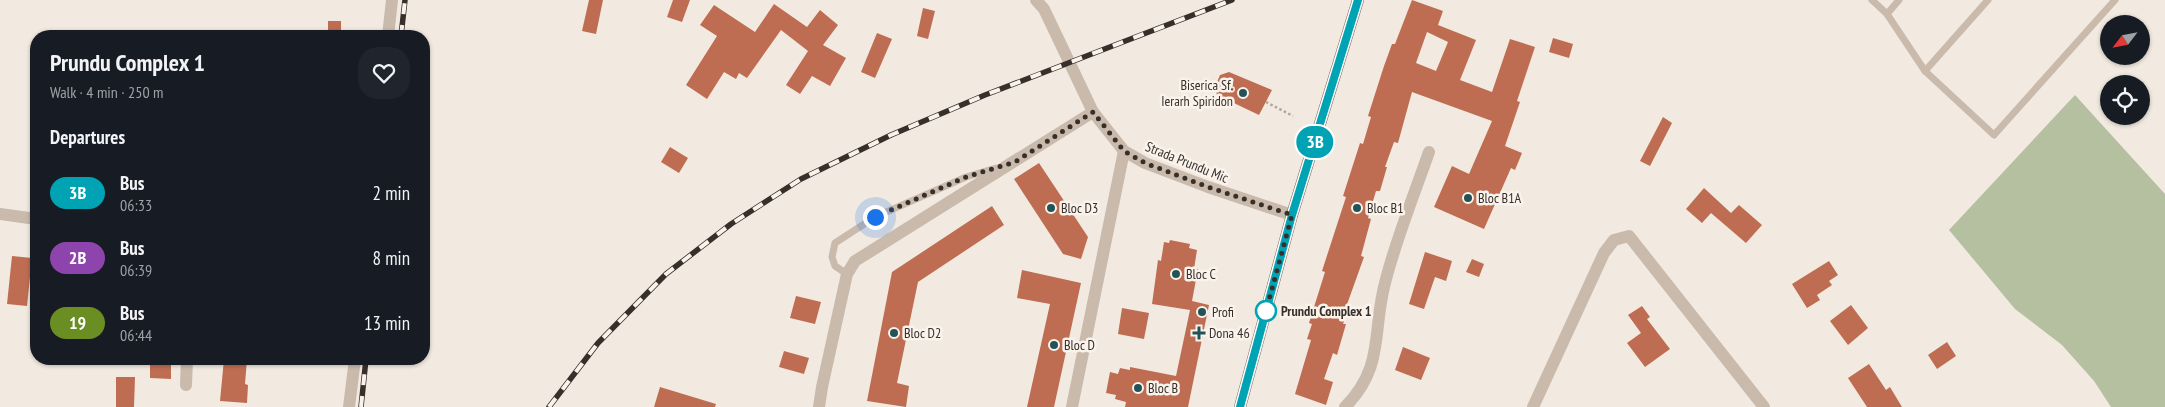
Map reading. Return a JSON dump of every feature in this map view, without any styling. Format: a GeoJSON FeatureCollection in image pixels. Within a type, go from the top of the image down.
{"type":"FeatureCollection","features":[{"type":"Feature","properties":{"kind":"main road"},"geometry":{"type":"LineString","coordinates":[[1242,406],[1292,215],[1358,0]]}},
{"type":"Feature","properties":{"kind":"street"},"geometry":{"type":"LineString","coordinates":[[389,30],[392,0]]}},
{"type":"Feature","properties":{"kind":"street","name":"Strada Prundu Mic"},"geometry":{"type":"LineString","coordinates":[[1036,0],[1044,9],[1093,112],[1124,151],[1145,163],[1208,187],[1292,215]]}},
{"type":"Feature","properties":{"kind":"street"},"geometry":{"type":"LineString","coordinates":[[819,407],[847,274],[855,260],[1093,112]]}},
{"type":"Feature","properties":{"kind":"street"},"geometry":{"type":"LineString","coordinates":[[1072,407],[1124,151]]}},
{"type":"Feature","properties":{"kind":"street"},"geometry":{"type":"LineString","coordinates":[[1345,407],[1358,394],[1370,372],[1376,348],[1385,283],[1429,152]]}},
{"type":"Feature","properties":{"kind":"street"},"geometry":{"type":"LineString","coordinates":[[0,214],[30,218]]}},
{"type":"Feature","properties":{"kind":"street"},"geometry":{"type":"LineString","coordinates":[[1533,407],[1604,252],[1614,240],[1629,236],[1764,407]]}},
{"type":"Feature","properties":{"kind":"street"},"geometry":{"type":"LineString","coordinates":[[186,385],[187,365]]}},
{"type":"Feature","properties":{"kind":"street"},"geometry":{"type":"LineString","coordinates":[[349,407],[354,365]]}},
{"type":"Feature","properties":{"kind":"lane"},"geometry":{"type":"LineString","coordinates":[[1872,0],[1887,14],[1925,71],[1994,135],[2115,0]]}},
{"type":"Feature","properties":{"kind":"lane"},"geometry":{"type":"LineString","coordinates":[[1887,14],[1899,0]]}},
{"type":"Feature","properties":{"kind":"lane"},"geometry":{"type":"LineString","coordinates":[[1925,71],[1988,0]]}},
{"type":"Feature","properties":{"kind":"lane"},"geometry":{"type":"LineString","coordinates":[[847,274],[835,266],[832,256],[834,243],[875,217],[966,177],[1015,162]]}},
{"type":"Feature","properties":{"kind":"path"},"geometry":{"type":"LineString","coordinates":[[1266,102],[1293,116]]}},
{"type":"Feature","properties":{"kind":"green space"},"geometry":{"type":"Polygon","coordinates":[[[2075,95],[2100,122],[2100,125],[2102,125],[2165,194],[2165,407],[2111,407],[2094,381],[2062,345],[2015,309],[1949,230],[2075,95]]]}},
{"type":"Feature","properties":{"kind":"building"},"geometry":{"type":"Polygon","coordinates":[[[589,0],[603,0],[596,34],[582,31],[589,0]]]}},
{"type":"Feature","properties":{"kind":"building"},"geometry":{"type":"Polygon","coordinates":[[[673,0],[690,0],[682,22],[667,17],[673,0]]]}},
{"type":"Feature","properties":{"kind":"building"},"geometry":{"type":"Polygon","coordinates":[[[1412,0],[1443,11],[1438,25],[1476,40],[1460,80],[1492,92],[1510,39],[1535,47],[1517,101],[1520,102],[1505,146],[1522,153],[1515,170],[1511,168],[1484,229],[1434,207],[1452,166],[1469,174],[1492,121],[1412,92],[1398,143],[1394,142],[1385,167],[1387,167],[1380,191],[1376,191],[1368,218],[1371,219],[1361,256],[1364,257],[1345,310],[1348,311],[1343,324],[1346,324],[1337,355],[1333,353],[1324,379],[1333,382],[1326,405],[1295,394],[1311,340],[1307,339],[1312,324],[1309,323],[1325,272],[1322,271],[1346,197],[1343,196],[1360,143],[1363,144],[1371,117],[1368,116],[1384,66],[1392,44],[1395,44],[1412,0]],[[1427,32],[1416,63],[1436,71],[1448,42],[1427,32]]]}},
{"type":"Feature","properties":{"kind":"building"},"geometry":{"type":"Polygon","coordinates":[[[774,4],[807,27],[820,10],[838,25],[823,45],[846,58],[830,86],[812,76],[800,94],[786,85],[808,51],[781,30],[747,78],[739,73],[736,79],[724,72],[707,99],[686,85],[717,36],[700,25],[714,5],[755,32],[774,4]]]}},
{"type":"Feature","properties":{"kind":"building"},"geometry":{"type":"Polygon","coordinates":[[[923,8],[935,11],[928,39],[917,36],[923,8]]]}},
{"type":"Feature","properties":{"kind":"building"},"geometry":{"type":"Polygon","coordinates":[[[328,21],[341,21],[341,30],[328,30],[328,21]]]}},
{"type":"Feature","properties":{"kind":"building"},"geometry":{"type":"Polygon","coordinates":[[[877,33],[892,39],[875,78],[861,72],[877,33]]]}},
{"type":"Feature","properties":{"kind":"building"},"geometry":{"type":"Polygon","coordinates":[[[1553,38],[1573,44],[1569,58],[1549,52],[1553,38]]]}},
{"type":"Feature","properties":{"kind":"building","name":"Biserica Sf. Ierarh Spiridon"},"geometry":{"type":"Polygon","coordinates":[[[1229,72],[1272,90],[1259,115],[1217,95],[1215,87],[1220,75],[1229,72]]]}},
{"type":"Feature","properties":{"kind":"building"},"geometry":{"type":"Polygon","coordinates":[[[1663,117],[1672,123],[1650,166],[1640,161],[1663,117]]]}},
{"type":"Feature","properties":{"kind":"building"},"geometry":{"type":"Polygon","coordinates":[[[670,147],[688,158],[679,173],[661,162],[670,147]]]}},
{"type":"Feature","properties":{"kind":"building","name":"Bloc D3"},"geometry":{"type":"Polygon","coordinates":[[[1039,163],[1088,237],[1081,259],[1063,254],[1014,179],[1039,163]]]}},
{"type":"Feature","properties":{"kind":"building"},"geometry":{"type":"Polygon","coordinates":[[[1704,188],[1731,213],[1739,205],[1762,225],[1746,243],[1711,213],[1702,223],[1686,209],[1704,188]]]}},
{"type":"Feature","properties":{"kind":"building","name":"Bloc D2"},"geometry":{"type":"Polygon","coordinates":[[[992,206],[1004,225],[918,282],[897,383],[909,386],[906,407],[867,401],[892,272],[992,206]]]}},
{"type":"Feature","properties":{"kind":"building"},"geometry":{"type":"Polygon","coordinates":[[[1170,240],[1190,244],[1189,248],[1197,250],[1194,269],[1198,269],[1192,301],[1209,305],[1188,407],[1125,407],[1126,402],[1115,399],[1116,395],[1106,393],[1110,372],[1118,374],[1120,368],[1130,370],[1130,367],[1176,376],[1190,310],[1152,304],[1158,260],[1161,261],[1164,242],[1169,243],[1170,240]]]}},
{"type":"Feature","properties":{"kind":"building"},"geometry":{"type":"Polygon","coordinates":[[[1425,252],[1452,261],[1446,281],[1435,277],[1424,309],[1409,304],[1425,252]]]}},
{"type":"Feature","properties":{"kind":"building"},"geometry":{"type":"Polygon","coordinates":[[[12,256],[30,258],[27,306],[7,304],[12,256]]]}},
{"type":"Feature","properties":{"kind":"building"},"geometry":{"type":"Polygon","coordinates":[[[1472,259],[1484,264],[1479,277],[1466,272],[1472,259]]]}},
{"type":"Feature","properties":{"kind":"building"},"geometry":{"type":"Polygon","coordinates":[[[1829,261],[1838,275],[1829,281],[1832,285],[1817,295],[1820,300],[1807,308],[1792,284],[1829,261]]]}},
{"type":"Feature","properties":{"kind":"building","name":"Bloc D"},"geometry":{"type":"Polygon","coordinates":[[[1022,270],[1081,283],[1054,407],[1027,407],[1050,304],[1017,298],[1022,270]]]}},
{"type":"Feature","properties":{"kind":"building"},"geometry":{"type":"Polygon","coordinates":[[[796,296],[821,302],[815,324],[790,318],[796,296]]]}},
{"type":"Feature","properties":{"kind":"building"},"geometry":{"type":"Polygon","coordinates":[[[1851,305],[1868,328],[1848,345],[1830,321],[1851,305]]]}},
{"type":"Feature","properties":{"kind":"building"},"geometry":{"type":"Polygon","coordinates":[[[1642,306],[1650,317],[1647,319],[1670,349],[1645,367],[1627,343],[1641,333],[1628,315],[1642,306]]]}},
{"type":"Feature","properties":{"kind":"building"},"geometry":{"type":"Polygon","coordinates":[[[1122,308],[1149,313],[1144,339],[1118,334],[1122,308]]]}},
{"type":"Feature","properties":{"kind":"building"},"geometry":{"type":"Polygon","coordinates":[[[1947,342],[1956,356],[1937,369],[1928,355],[1947,342]]]}},
{"type":"Feature","properties":{"kind":"building"},"geometry":{"type":"Polygon","coordinates":[[[1403,347],[1430,358],[1421,380],[1395,370],[1403,347]]]}},
{"type":"Feature","properties":{"kind":"building"},"geometry":{"type":"Polygon","coordinates":[[[784,351],[809,358],[804,374],[779,367],[784,351]]]}},
{"type":"Feature","properties":{"kind":"building"},"geometry":{"type":"Polygon","coordinates":[[[1869,364],[1886,390],[1890,387],[1902,407],[1867,407],[1848,378],[1869,364]]]}},
{"type":"Feature","properties":{"kind":"building"},"geometry":{"type":"Polygon","coordinates":[[[150,365],[171,365],[171,379],[150,378],[150,365]]]}},
{"type":"Feature","properties":{"kind":"building"},"geometry":{"type":"Polygon","coordinates":[[[223,365],[247,365],[245,384],[248,385],[247,403],[220,401],[223,365]]]}},
{"type":"Feature","properties":{"kind":"building"},"geometry":{"type":"Polygon","coordinates":[[[116,377],[135,377],[134,407],[116,407],[116,377]]]}},
{"type":"Feature","properties":{"kind":"building"},"geometry":{"type":"Polygon","coordinates":[[[660,387],[716,404],[715,407],[654,407],[660,387]]]}},
{"type":"Feature","properties":{"kind":"railway"},"geometry":{"type":"LineString","coordinates":[[402,30],[405,0]]}},
{"type":"Feature","properties":{"kind":"railway"},"geometry":{"type":"LineString","coordinates":[[549,407],[598,343],[666,274],[731,224],[801,179],[891,135],[985,95],[1232,0]]}},
{"type":"Feature","properties":{"kind":"railway"},"geometry":{"type":"LineString","coordinates":[[361,407],[365,365]]}},
{"type":"Feature","properties":{"kind":"bus line","name":"3B"},"geometry":{"type":"LineString","coordinates":[[1240,407],[1292,215],[1358,0]]}},
{"type":"Feature","properties":{"kind":"place","name":"Biserica Sf. Ierarh Spiridon"},"geometry":{"type":"Point","coordinates":[1243,93]}},
{"type":"Feature","properties":{"kind":"place","name":"Bloc B1A"},"geometry":{"type":"Point","coordinates":[1468,198]}},
{"type":"Feature","properties":{"kind":"place","name":"Bloc D3"},"geometry":{"type":"Point","coordinates":[1051,208]}},
{"type":"Feature","properties":{"kind":"place","name":"Bloc B1"},"geometry":{"type":"Point","coordinates":[1357,208]}},
{"type":"Feature","properties":{"kind":"place","name":"Bloc C"},"geometry":{"type":"Point","coordinates":[1176,274]}},
{"type":"Feature","properties":{"kind":"place","name":"Prundu Complex 1"},"geometry":{"type":"Point","coordinates":[1266,311]}},
{"type":"Feature","properties":{"kind":"place","name":"Profi"},"geometry":{"type":"Point","coordinates":[1202,312]}},
{"type":"Feature","properties":{"kind":"place","name":"Bloc D2"},"geometry":{"type":"Point","coordinates":[894,333]}},
{"type":"Feature","properties":{"kind":"place","name":"Dona 46"},"geometry":{"type":"Point","coordinates":[1199,333]}},
{"type":"Feature","properties":{"kind":"place","name":"Bloc D"},"geometry":{"type":"Point","coordinates":[1054,345]}},
{"type":"Feature","properties":{"kind":"place","name":"Bloc B"},"geometry":{"type":"Point","coordinates":[1138,388]}},
{"type":"Feature","properties":{"kind":"route"},"geometry":{"type":"LineString","coordinates":[[875,217],[966,177],[1015,162],[1093,112],[1110,136],[1124,151],[1145,163],[1208,187],[1292,215],[1266,311]]}}]}
